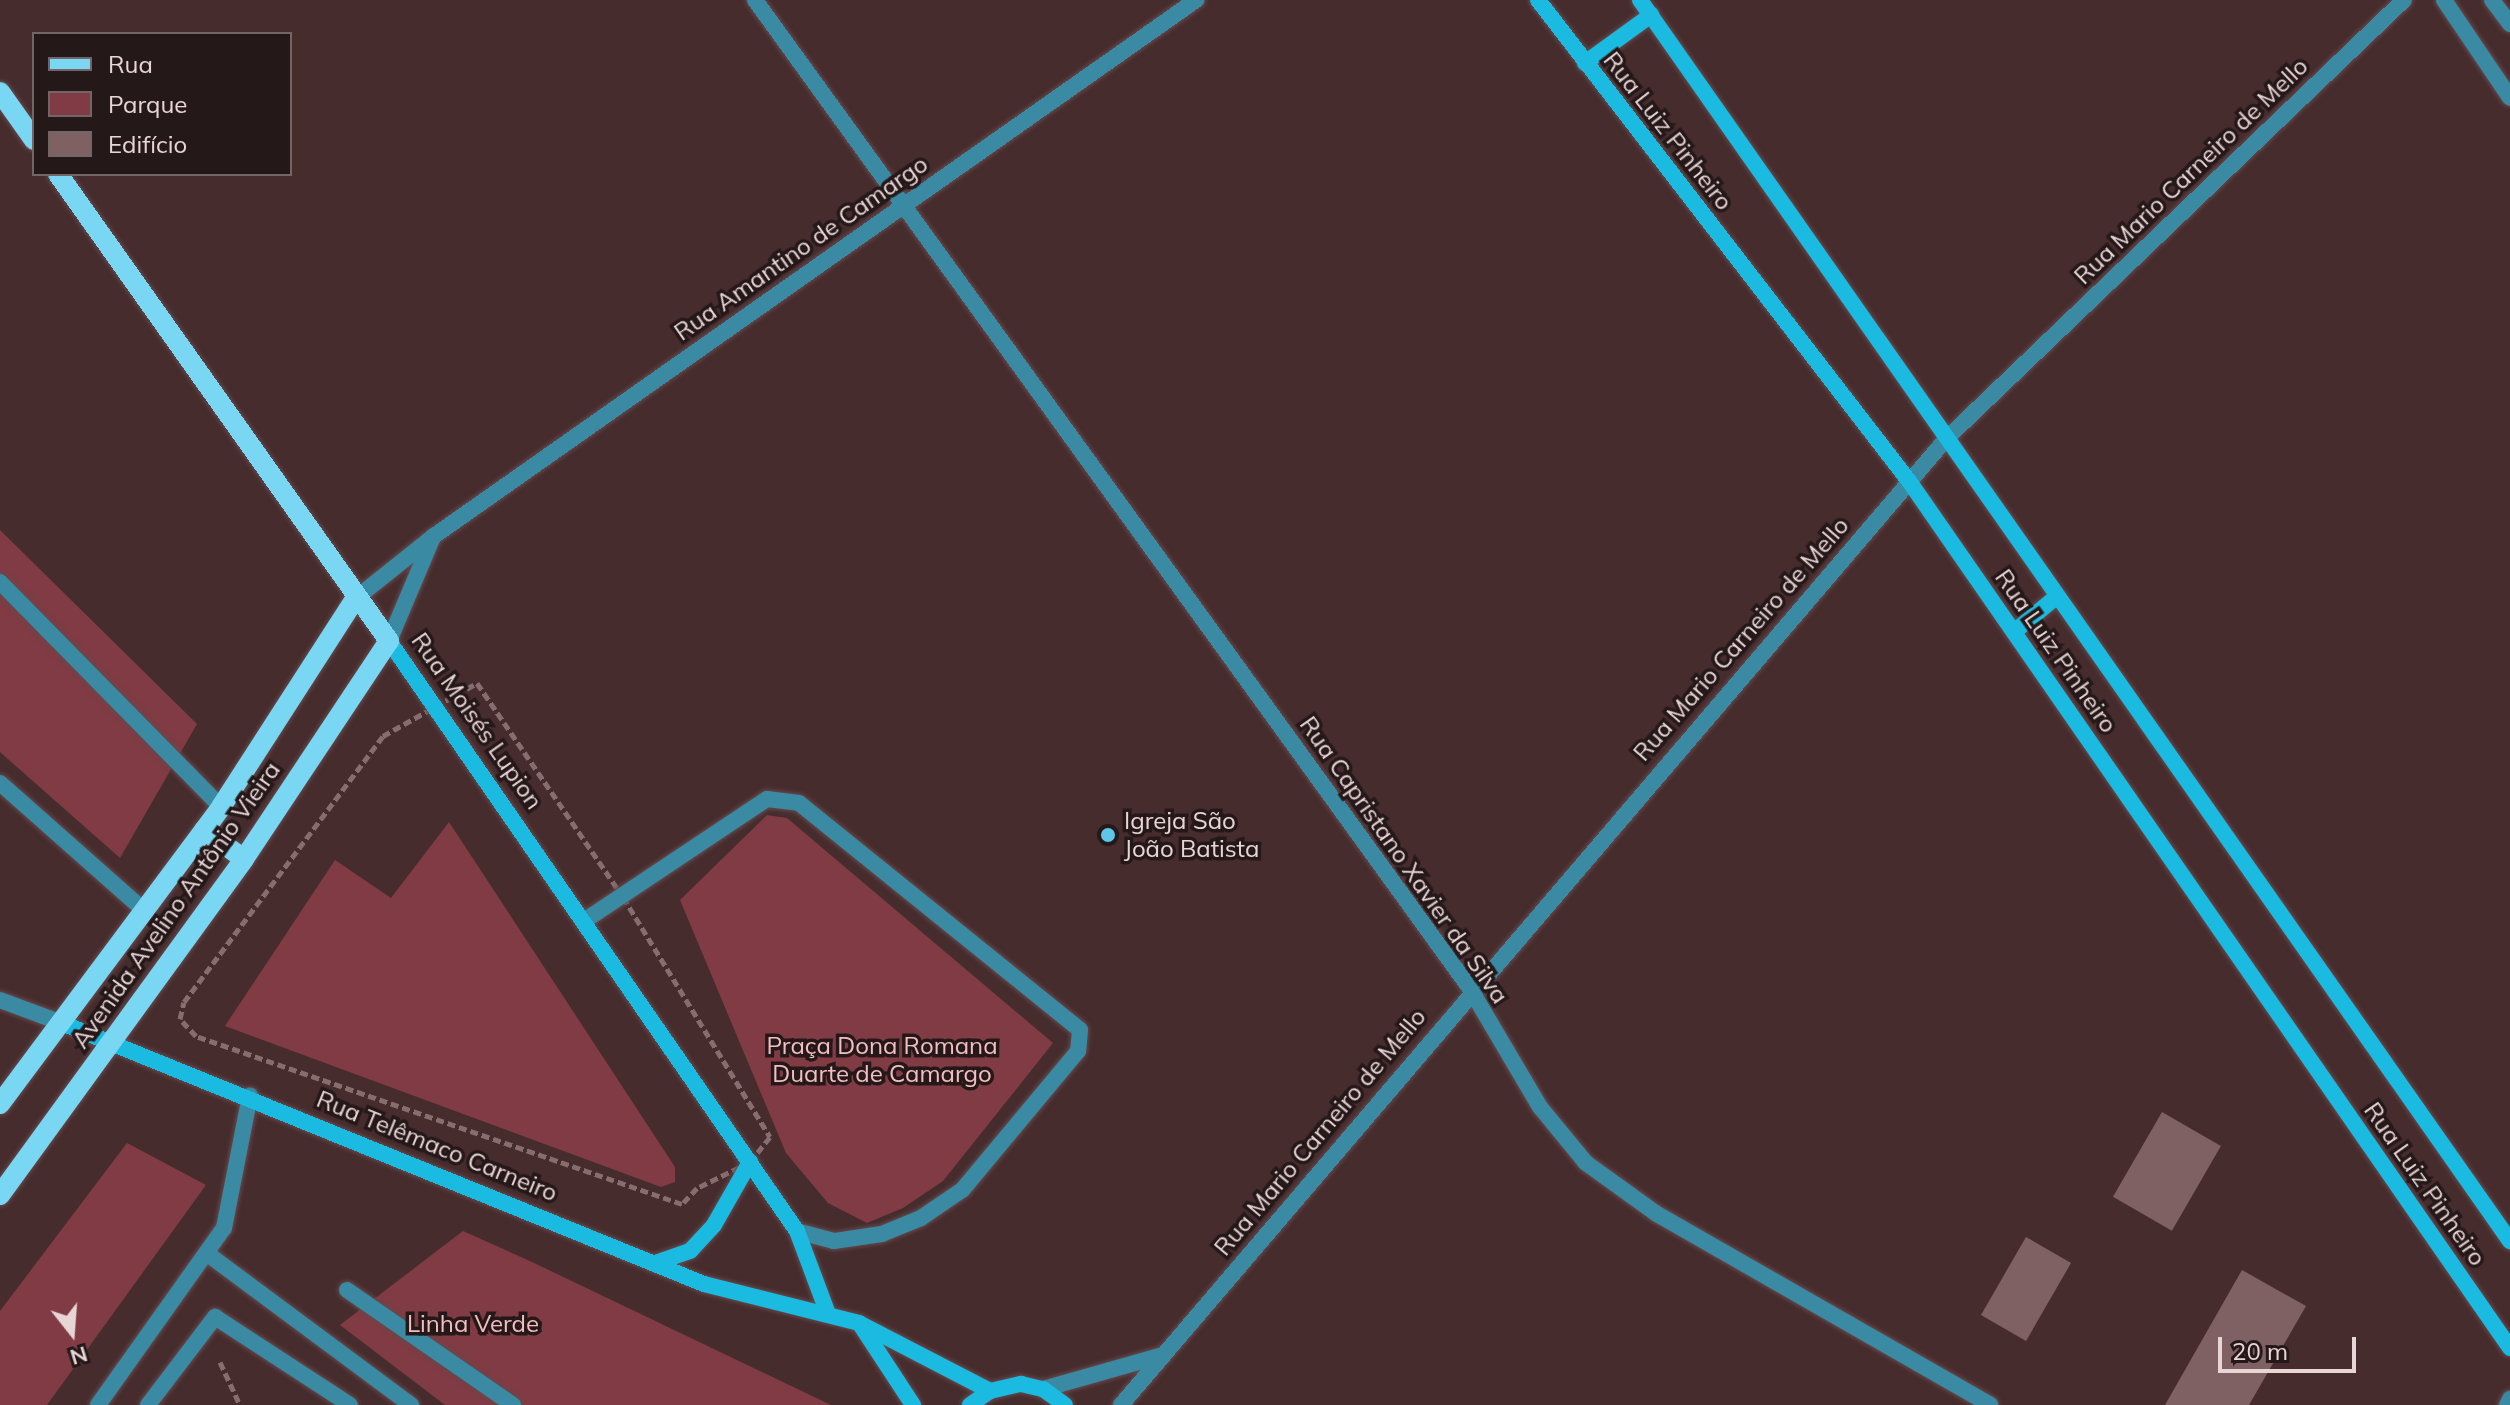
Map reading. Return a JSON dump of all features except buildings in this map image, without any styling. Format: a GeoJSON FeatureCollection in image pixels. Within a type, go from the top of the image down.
{"type":"FeatureCollection","features":[{"type":"Feature","properties":{"kind":"main road"},"geometry":{"type":"LineString","coordinates":[[0,92],[32,137]]}},
{"type":"Feature","properties":{"kind":"main road","name":"Rua Moisés Lupion"},"geometry":{"type":"LineString","coordinates":[[59,176],[355,599],[389,641]]}},
{"type":"Feature","properties":{"kind":"main road","name":"Avenida Avelino Antônio Vieira"},"geometry":{"type":"LineString","coordinates":[[0,1104],[59,1022],[146,912],[221,807],[355,599]]}},
{"type":"Feature","properties":{"kind":"main road","name":"Avenida Avelino Antônio Vieira"},"geometry":{"type":"LineString","coordinates":[[0,1195],[244,859],[389,641]]}},
{"type":"Feature","properties":{"kind":"main road"},"geometry":{"type":"LineString","coordinates":[[204,830],[244,859]]}},
{"type":"Feature","properties":{"kind":"street","name":"Rua Capristano Xavier da Silva"},"geometry":{"type":"LineString","coordinates":[[755,0],[901,207],[1471,990],[1540,1107],[1586,1163],[1657,1214],[1990,1405]]}},
{"type":"Feature","properties":{"kind":"street","name":"Rua Amantino de Camargo"},"geometry":{"type":"LineString","coordinates":[[355,599],[434,536],[1196,0]]}},
{"type":"Feature","properties":{"kind":"street","name":"Rua Luiz Pinheiro"},"geometry":{"type":"LineString","coordinates":[[1538,0],[1909,481],[2510,1348]]}},
{"type":"Feature","properties":{"kind":"street","name":"Rua Luiz Pinheiro"},"geometry":{"type":"LineString","coordinates":[[1640,0],[2510,1241]]}},
{"type":"Feature","properties":{"kind":"street","name":"Rua Mario Carneiro de Mello"},"geometry":{"type":"LineString","coordinates":[[1121,1405],[1471,990],[1946,439],[2404,0]]}},
{"type":"Feature","properties":{"kind":"street"},"geometry":{"type":"LineString","coordinates":[[2444,0],[2510,98]]}},
{"type":"Feature","properties":{"kind":"street"},"geometry":{"type":"LineString","coordinates":[[2492,0],[2510,24]]}},
{"type":"Feature","properties":{"kind":"street"},"geometry":{"type":"LineString","coordinates":[[1585,63],[1651,15]]}},
{"type":"Feature","properties":{"kind":"street"},"geometry":{"type":"LineString","coordinates":[[389,641],[434,536]]}},
{"type":"Feature","properties":{"kind":"street"},"geometry":{"type":"LineString","coordinates":[[0,582],[221,807]]}},
{"type":"Feature","properties":{"kind":"street"},"geometry":{"type":"LineString","coordinates":[[2014,632],[2056,597]]}},
{"type":"Feature","properties":{"kind":"street","name":"Rua Moisés Lupion"},"geometry":{"type":"LineString","coordinates":[[389,641],[437,705],[797,1231],[828,1314]]}},
{"type":"Feature","properties":{"kind":"street"},"geometry":{"type":"LineString","coordinates":[[0,783],[146,912]]}},
{"type":"Feature","properties":{"kind":"street"},"geometry":{"type":"LineString","coordinates":[[584,921],[767,799],[799,803],[1080,1030],[1078,1051],[962,1190],[921,1218],[882,1234],[834,1241],[797,1231]]}},
{"type":"Feature","properties":{"kind":"street","name":"Rua Telêmaco Carneiro"},"geometry":{"type":"LineString","coordinates":[[0,1000],[250,1096],[658,1262],[704,1284],[859,1323]]}},
{"type":"Feature","properties":{"kind":"street"},"geometry":{"type":"LineString","coordinates":[[98,1405],[209,1255],[224,1228],[236,1182],[250,1096]]}},
{"type":"Feature","properties":{"kind":"street"},"geometry":{"type":"LineString","coordinates":[[658,1262],[690,1251],[714,1225],[750,1162]]}},
{"type":"Feature","properties":{"kind":"street"},"geometry":{"type":"LineString","coordinates":[[209,1255],[411,1405]]}},
{"type":"Feature","properties":{"kind":"street"},"geometry":{"type":"LineString","coordinates":[[347,1290],[513,1405]]}},
{"type":"Feature","properties":{"kind":"street"},"geometry":{"type":"LineString","coordinates":[[148,1405],[215,1317],[350,1405]]}},
{"type":"Feature","properties":{"kind":"street"},"geometry":{"type":"LineString","coordinates":[[859,1323],[990,1391]]}},
{"type":"Feature","properties":{"kind":"street"},"geometry":{"type":"LineString","coordinates":[[859,1323],[913,1405]]}},
{"type":"Feature","properties":{"kind":"street"},"geometry":{"type":"LineString","coordinates":[[1043,1389],[1163,1355]]}},
{"type":"Feature","properties":{"kind":"street"},"geometry":{"type":"LineString","coordinates":[[970,1405],[990,1391],[1021,1384],[1043,1389],[1065,1405]]}},
{"type":"Feature","properties":{"kind":"street"},"geometry":{"type":"LineString","coordinates":[[2507,1405],[2510,1399]]}},
{"type":"Feature","properties":{"kind":"path"},"geometry":{"type":"LineString","coordinates":[[477,683],[623,897],[770,1137],[750,1162],[697,1188],[682,1204],[187,1030],[180,1019],[184,1002],[383,736],[437,705],[477,683]]}},
{"type":"Feature","properties":{"kind":"green space"},"geometry":{"type":"Polygon","coordinates":[[[0,530],[197,724],[120,858],[0,752],[0,530]]]}},
{"type":"Feature","properties":{"kind":"green space","name":"Praça Dona Romana Duarte de Camargo"},"geometry":{"type":"Polygon","coordinates":[[[767,815],[787,818],[1053,1043],[943,1181],[903,1208],[867,1223],[828,1203],[786,1153],[680,900],[767,815]]]}},
{"type":"Feature","properties":{"kind":"green space"},"geometry":{"type":"Polygon","coordinates":[[[449,822],[675,1167],[675,1182],[661,1187],[225,1026],[335,860],[391,898],[449,822]]]}},
{"type":"Feature","properties":{"kind":"green space"},"geometry":{"type":"Polygon","coordinates":[[[127,1143],[206,1185],[47,1405],[0,1405],[0,1311],[127,1143]]]}},
{"type":"Feature","properties":{"kind":"green space","name":"Linha Verde"},"geometry":{"type":"Polygon","coordinates":[[[463,1231],[831,1405],[445,1405],[340,1325],[463,1231]]]}},
{"type":"Feature","properties":{"kind":"place","name":"Igreja São João Batista"},"geometry":{"type":"Point","coordinates":[1108,835]}}]}
